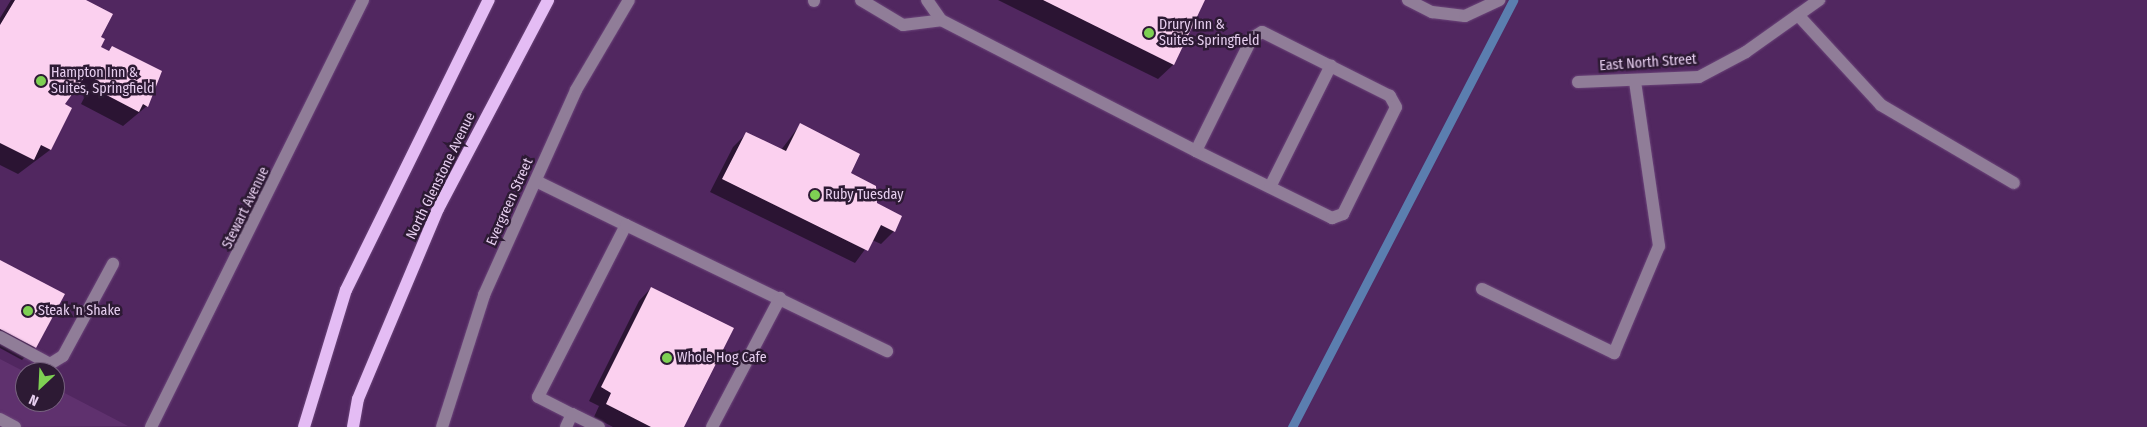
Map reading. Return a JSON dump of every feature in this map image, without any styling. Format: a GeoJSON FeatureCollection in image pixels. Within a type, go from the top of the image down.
{"type":"FeatureCollection","features":[{"type":"Feature","properties":{"kind":"main road"},"geometry":{"type":"LineString","coordinates":[[304,427],[346,290],[489,0]]}},
{"type":"Feature","properties":{"kind":"main road","name":"North Glenstone Avenue"},"geometry":{"type":"LineString","coordinates":[[353,427],[358,399],[438,209],[548,0]]}},
{"type":"Feature","properties":{"kind":"street","name":"Stewart Avenue"},"geometry":{"type":"LineString","coordinates":[[151,427],[363,0]]}},
{"type":"Feature","properties":{"kind":"street","name":"Evergreen Street"},"geometry":{"type":"LineString","coordinates":[[442,427],[484,295],[593,57],[629,0]]}},
{"type":"Feature","properties":{"kind":"street"},"geometry":{"type":"LineString","coordinates":[[861,0],[903,25],[941,20]]}},
{"type":"Feature","properties":{"kind":"street"},"geometry":{"type":"LineString","coordinates":[[927,0],[941,20],[1196,150],[1332,218],[1343,214],[1396,107],[1390,96],[1262,32],[1252,38],[1196,150]]}},
{"type":"Feature","properties":{"kind":"street"},"geometry":{"type":"LineString","coordinates":[[1408,0],[1432,12],[1465,16],[1499,0]]}},
{"type":"Feature","properties":{"kind":"street","name":"East North Street"},"geometry":{"type":"LineString","coordinates":[[1578,82],[1699,77],[1746,52],[1819,0]]}},
{"type":"Feature","properties":{"kind":"street"},"geometry":{"type":"LineString","coordinates":[[1798,15],[1881,105],[2014,183]]}},
{"type":"Feature","properties":{"kind":"street"},"geometry":{"type":"LineString","coordinates":[[1270,187],[1331,65]]}},
{"type":"Feature","properties":{"kind":"street"},"geometry":{"type":"LineString","coordinates":[[1482,289],[1614,352],[1659,246],[1635,81]]}},
{"type":"Feature","properties":{"kind":"street"},"geometry":{"type":"LineString","coordinates":[[536,181],[887,351]]}},
{"type":"Feature","properties":{"kind":"street"},"geometry":{"type":"LineString","coordinates":[[599,427],[538,397],[626,225]]}},
{"type":"Feature","properties":{"kind":"street"},"geometry":{"type":"LineString","coordinates":[[0,337],[50,364],[63,356],[113,264]]}},
{"type":"Feature","properties":{"kind":"street"},"geometry":{"type":"LineString","coordinates":[[712,427],[780,298]]}},
{"type":"Feature","properties":{"kind":"street"},"geometry":{"type":"LineString","coordinates":[[566,427],[572,414]]}},
{"type":"Feature","properties":{"kind":"street"},"geometry":{"type":"LineString","coordinates":[[0,419],[16,427]]}},
{"type":"Feature","properties":{"kind":"shaded area"},"geometry":{"type":"Polygon","coordinates":[[[0,359],[15,367],[15,412],[65,412],[65,393],[128,426],[0,427],[0,359]]]}},
{"type":"Feature","properties":{"kind":"building","name":"Hampton Inn & Suites, Springfield"},"geometry":{"type":"Polygon","coordinates":[[[15,0],[86,0],[113,14],[101,37],[105,39],[101,47],[109,51],[112,46],[162,71],[148,107],[143,104],[139,112],[95,89],[99,81],[86,75],[65,104],[72,108],[51,150],[41,145],[34,160],[0,143],[0,25],[15,0]]]}},
{"type":"Feature","properties":{"kind":"building","name":"Drury Inn & Suites Springfield"},"geometry":{"type":"Polygon","coordinates":[[[1043,0],[1205,0],[1174,65],[1043,0]]]}},
{"type":"Feature","properties":{"kind":"building","name":"Ruby Tuesday"},"geometry":{"type":"Polygon","coordinates":[[[800,123],[860,154],[851,173],[876,186],[877,203],[902,216],[895,232],[881,225],[868,251],[722,179],[746,132],[786,151],[800,123]]]}},
{"type":"Feature","properties":{"kind":"building","name":"Steak 'n Shake"},"geometry":{"type":"Polygon","coordinates":[[[0,260],[65,294],[36,348],[0,329],[0,260]]]}},
{"type":"Feature","properties":{"kind":"building","name":"Whole Hog Cafe"},"geometry":{"type":"Polygon","coordinates":[[[651,287],[734,328],[684,427],[651,427],[606,404],[611,393],[601,387],[651,287]]]}},
{"type":"Feature","properties":{"kind":"waterway"},"geometry":{"type":"LineString","coordinates":[[1292,427],[1513,0]]}},
{"type":"Feature","properties":{"kind":"place","name":"Drury Inn & Suites Springfield"},"geometry":{"type":"Point","coordinates":[1149,33]}},
{"type":"Feature","properties":{"kind":"place","name":"Hampton Inn & Suites, Springfield"},"geometry":{"type":"Point","coordinates":[41,81]}},
{"type":"Feature","properties":{"kind":"place","name":"Ruby Tuesday"},"geometry":{"type":"Point","coordinates":[815,195]}},
{"type":"Feature","properties":{"kind":"place","name":"Steak 'n Shake"},"geometry":{"type":"Point","coordinates":[28,311]}},
{"type":"Feature","properties":{"kind":"place","name":"Whole Hog Cafe"},"geometry":{"type":"Point","coordinates":[667,358]}}]}
